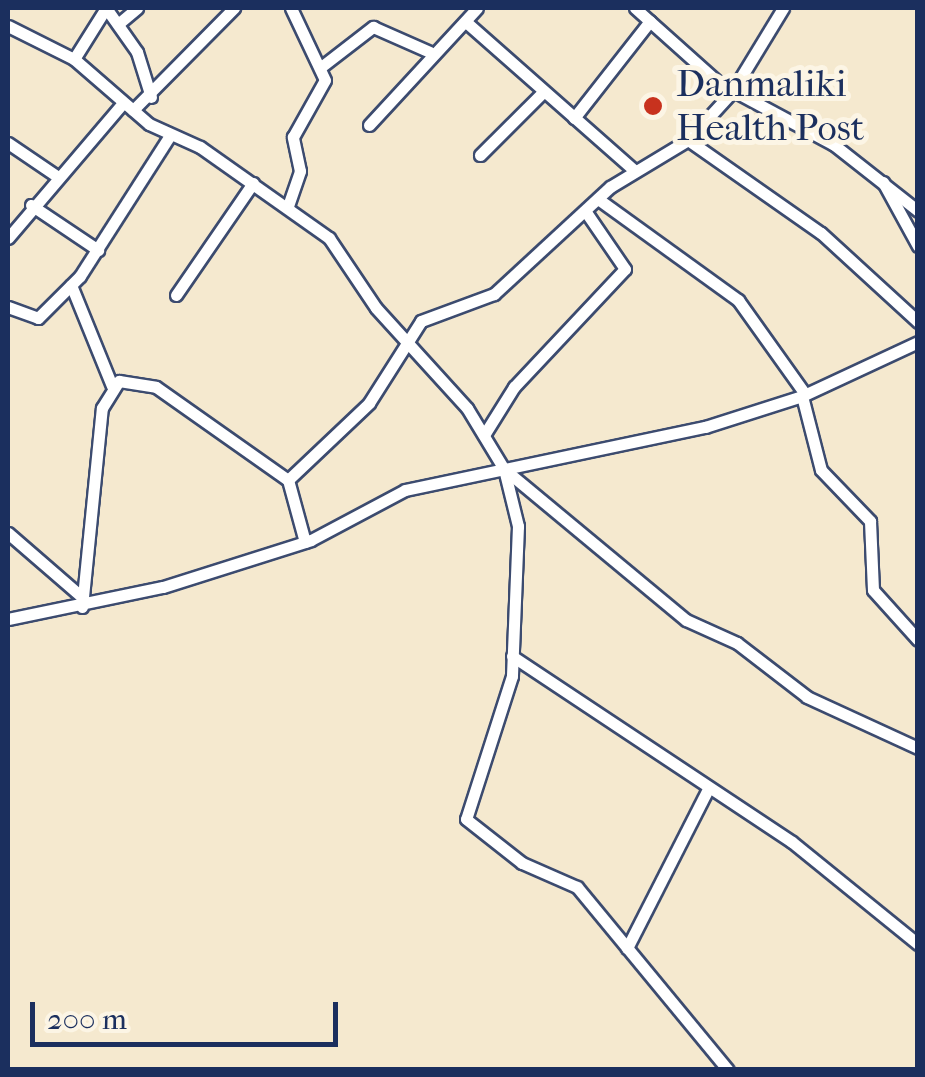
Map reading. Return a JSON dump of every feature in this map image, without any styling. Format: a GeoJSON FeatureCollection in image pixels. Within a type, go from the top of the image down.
{"type":"FeatureCollection","features":[{"type":"Feature","properties":{"kind":"street"},"geometry":{"type":"LineString","coordinates":[[74,59],[106,8],[118,24],[152,97]]}},
{"type":"Feature","properties":{"kind":"street"},"geometry":{"type":"LineString","coordinates":[[118,24],[137,8]]}},
{"type":"Feature","properties":{"kind":"street"},"geometry":{"type":"LineString","coordinates":[[8,238],[54,174],[128,107],[152,97],[234,8]]}},
{"type":"Feature","properties":{"kind":"street"},"geometry":{"type":"LineString","coordinates":[[369,125],[430,52],[477,8]]}},
{"type":"Feature","properties":{"kind":"street"},"geometry":{"type":"LineString","coordinates":[[288,480],[370,403],[406,340],[432,312],[494,294],[598,198],[634,170],[688,140],[732,92],[782,8]]}},
{"type":"Feature","properties":{"kind":"street"},"geometry":{"type":"LineString","coordinates":[[288,206],[300,171],[293,136],[324,86],[321,67],[296,10]]}},
{"type":"Feature","properties":{"kind":"street"},"geometry":{"type":"LineString","coordinates":[[574,118],[646,12],[732,92],[882,178],[918,212]]}},
{"type":"Feature","properties":{"kind":"street"},"geometry":{"type":"LineString","coordinates":[[466,22],[542,93],[634,170]]}},
{"type":"Feature","properties":{"kind":"street"},"geometry":{"type":"LineString","coordinates":[[8,26],[74,59],[168,137],[253,183],[337,247],[484,435],[503,466],[518,526],[512,650],[466,820],[522,863],[577,887],[728,1070]]}},
{"type":"Feature","properties":{"kind":"street"},"geometry":{"type":"LineString","coordinates":[[321,67],[380,26],[430,52]]}},
{"type":"Feature","properties":{"kind":"street"},"geometry":{"type":"LineString","coordinates":[[480,155],[542,93]]}},
{"type":"Feature","properties":{"kind":"street"},"geometry":{"type":"LineString","coordinates":[[8,306],[38,318],[72,285],[168,137]]}},
{"type":"Feature","properties":{"kind":"street"},"geometry":{"type":"LineString","coordinates":[[688,140],[821,234],[918,322]]}},
{"type":"Feature","properties":{"kind":"street"},"geometry":{"type":"LineString","coordinates":[[8,142],[54,174]]}},
{"type":"Feature","properties":{"kind":"street"},"geometry":{"type":"LineString","coordinates":[[882,178],[918,246]]}},
{"type":"Feature","properties":{"kind":"street"},"geometry":{"type":"LineString","coordinates":[[176,295],[253,183]]}},
{"type":"Feature","properties":{"kind":"street"},"geometry":{"type":"LineString","coordinates":[[598,198],[738,300],[804,395],[815,460],[870,521],[873,590],[918,640]]}},
{"type":"Feature","properties":{"kind":"street"},"geometry":{"type":"LineString","coordinates":[[30,206],[98,250]]}},
{"type":"Feature","properties":{"kind":"street"},"geometry":{"type":"LineString","coordinates":[[484,435],[514,388],[624,269],[586,212]]}},
{"type":"Feature","properties":{"kind":"street"},"geometry":{"type":"LineString","coordinates":[[72,285],[112,386]]}},
{"type":"Feature","properties":{"kind":"street"},"geometry":{"type":"LineString","coordinates":[[8,619],[305,542],[374,501],[503,466],[705,427],[804,395],[918,342]]}},
{"type":"Feature","properties":{"kind":"street"},"geometry":{"type":"LineString","coordinates":[[82,602],[100,501],[102,408],[112,386],[130,378],[156,387],[288,480],[305,542]]}},
{"type":"Feature","properties":{"kind":"street"},"geometry":{"type":"LineString","coordinates":[[503,466],[686,620],[737,644],[784,684],[918,748]]}},
{"type":"Feature","properties":{"kind":"street"},"geometry":{"type":"LineString","coordinates":[[8,533],[82,602]]}},
{"type":"Feature","properties":{"kind":"street"},"geometry":{"type":"LineString","coordinates":[[512,650],[708,789],[792,842],[918,944]]}},
{"type":"Feature","properties":{"kind":"street"},"geometry":{"type":"LineString","coordinates":[[628,948],[708,789]]}},
{"type":"Feature","properties":{"kind":"place","name":"Danmaliki Health Post"},"geometry":{"type":"Point","coordinates":[653,106]}}]}
